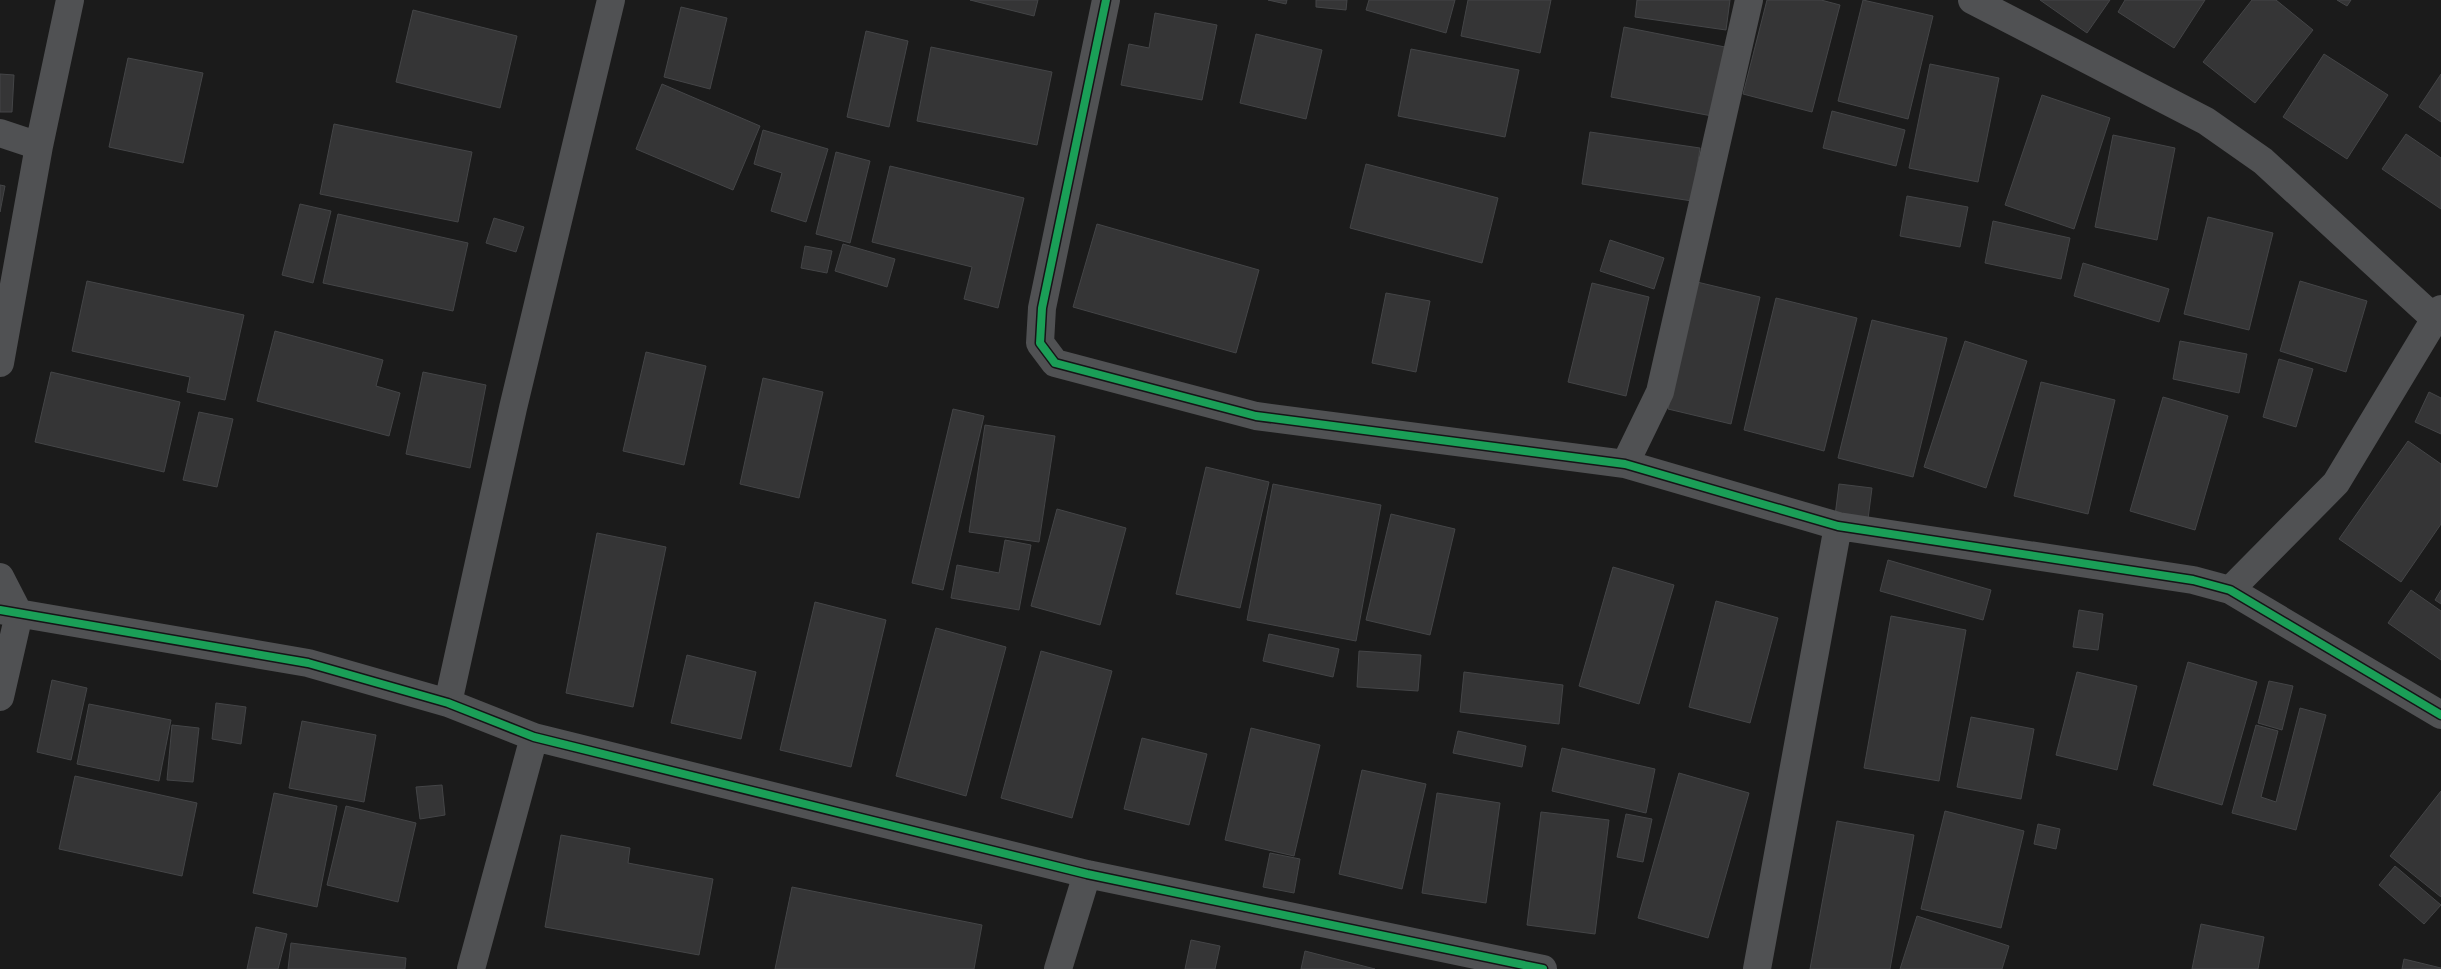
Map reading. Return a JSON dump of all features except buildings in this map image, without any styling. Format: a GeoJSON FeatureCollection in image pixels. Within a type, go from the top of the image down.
{"type":"FeatureCollection","features":[{"type":"Feature","properties":{"kind":"street"},"geometry":{"type":"LineString","coordinates":[[0,363],[39,146],[70,0]]}},
{"type":"Feature","properties":{"kind":"street"},"geometry":{"type":"LineString","coordinates":[[448,703],[513,408],[611,0]]}},
{"type":"Feature","properties":{"kind":"street"},"geometry":{"type":"LineString","coordinates":[[1106,0],[1042,308],[1040,343],[1055,363],[1256,416],[1625,464],[1838,526],[2193,580],[2230,590],[2441,715]]}},
{"type":"Feature","properties":{"kind":"street"},"geometry":{"type":"LineString","coordinates":[[1625,464],[1660,392],[1749,0]]}},
{"type":"Feature","properties":{"kind":"street"},"geometry":{"type":"LineString","coordinates":[[1972,0],[2206,121],[2263,161],[2438,314],[2364,441],[2336,483],[2230,590]]}},
{"type":"Feature","properties":{"kind":"street"},"geometry":{"type":"LineString","coordinates":[[0,133],[39,146]]}},
{"type":"Feature","properties":{"kind":"street"},"geometry":{"type":"LineString","coordinates":[[1757,969],[1838,526]]}},
{"type":"Feature","properties":{"kind":"street"},"geometry":{"type":"LineString","coordinates":[[0,577],[9,612],[0,697]]}},
{"type":"Feature","properties":{"kind":"street"},"geometry":{"type":"LineString","coordinates":[[9,612],[308,663],[448,703],[534,737],[1088,874],[1540,969]]}},
{"type":"Feature","properties":{"kind":"street"},"geometry":{"type":"LineString","coordinates":[[471,969],[534,737]]}},
{"type":"Feature","properties":{"kind":"street"},"geometry":{"type":"LineString","coordinates":[[1058,969],[1088,874]]}},
{"type":"Feature","properties":{"kind":"cycle path"},"geometry":{"type":"LineString","coordinates":[[1106,0],[1042,308],[1040,343],[1055,363],[1256,416],[1625,464],[1838,526],[2193,580],[2230,590],[2441,715]]}},
{"type":"Feature","properties":{"kind":"cycle path"},"geometry":{"type":"LineString","coordinates":[[0,610],[308,663],[448,703],[534,737],[1087,874],[1543,969]]}}]}
